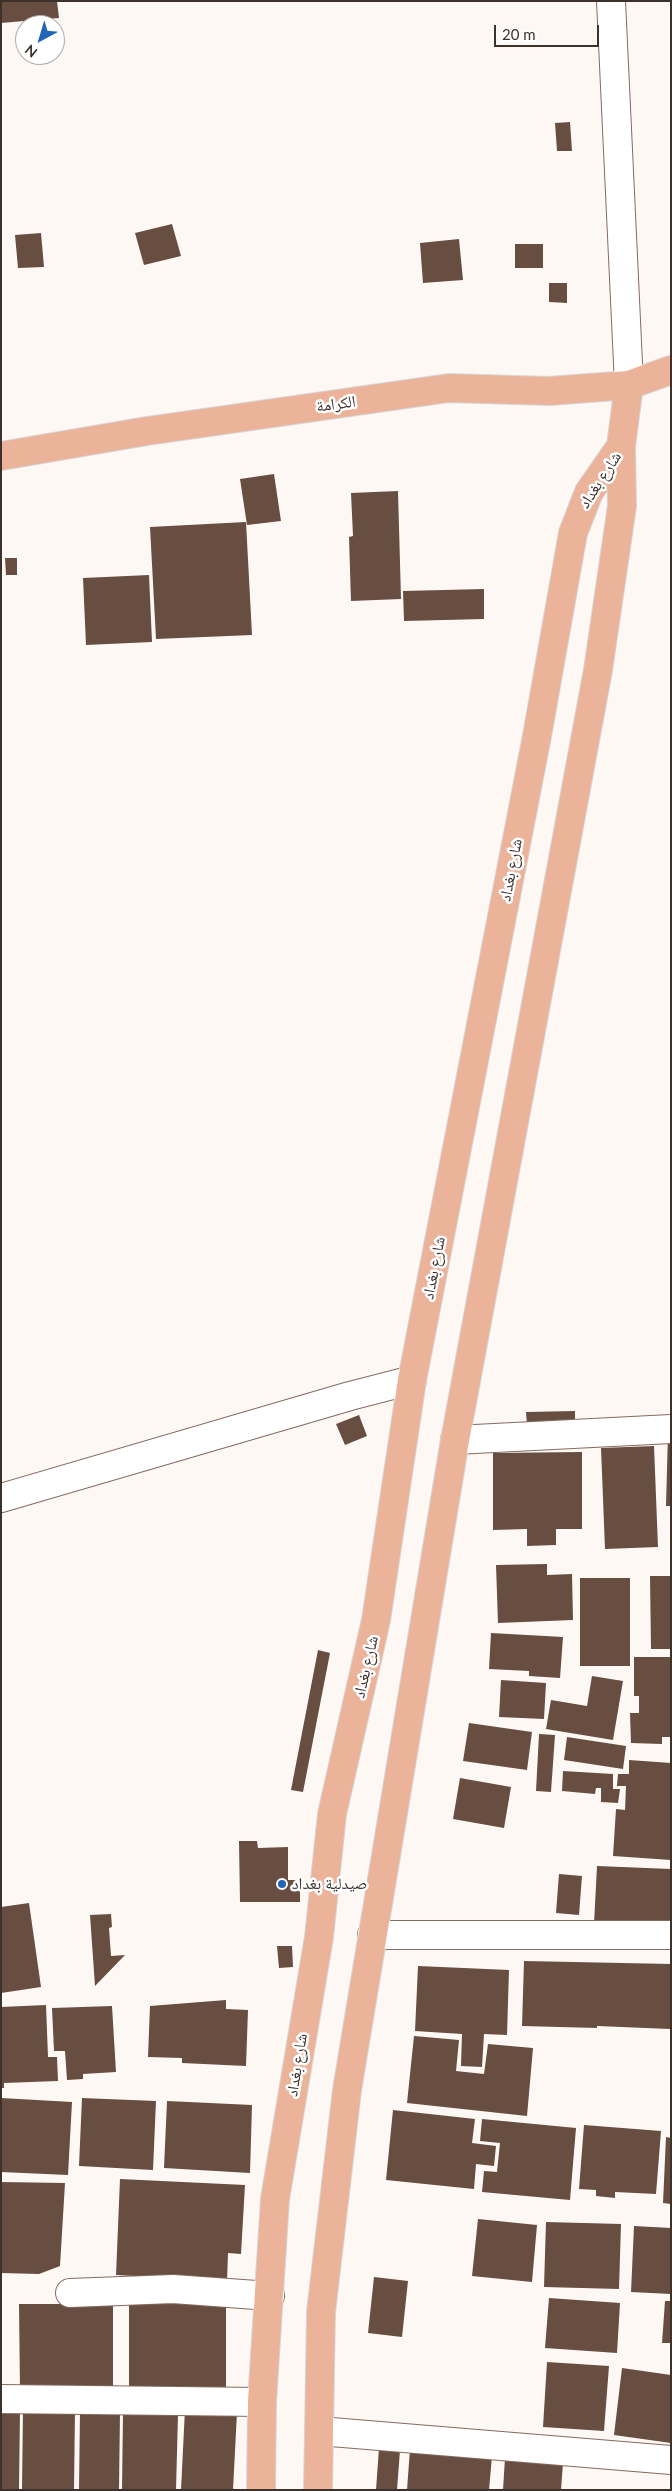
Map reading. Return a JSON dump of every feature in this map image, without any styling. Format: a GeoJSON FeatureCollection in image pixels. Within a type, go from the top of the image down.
{"type":"FeatureCollection","features":[{"type":"Feature","properties":{"kind":"main road","name":"الكرامة"},"geometry":{"type":"LineString","coordinates":[[1,456],[147,431],[449,388],[549,391],[629,385],[671,370]]}},
{"type":"Feature","properties":{"kind":"main road"},"geometry":{"type":"LineString","coordinates":[[621,446],[629,385]]}},
{"type":"Feature","properties":{"kind":"main road","name":"شارع بغداد"},"geometry":{"type":"LineString","coordinates":[[261,2490],[262,2402],[275,2199],[318,1938],[332,1814],[376,1620],[412,1380],[538,736],[573,533],[579,513],[589,492],[621,446]]}},
{"type":"Feature","properties":{"kind":"main road","name":"شارع بغداد"},"geometry":{"type":"LineString","coordinates":[[318,2490],[321,2312],[347,2090],[455,1440],[598,670],[622,506],[621,446]]}},
{"type":"Feature","properties":{"kind":"street"},"geometry":{"type":"LineString","coordinates":[[610,1],[629,385]]}},
{"type":"Feature","properties":{"kind":"street"},"geometry":{"type":"LineString","coordinates":[[1,1498],[350,1396],[412,1380]]}},
{"type":"Feature","properties":{"kind":"street"},"geometry":{"type":"LineString","coordinates":[[455,1440],[671,1429]]}},
{"type":"Feature","properties":{"kind":"street"},"geometry":{"type":"LineString","coordinates":[[372,1935],[671,1935]]}},
{"type":"Feature","properties":{"kind":"street"},"geometry":{"type":"LineString","coordinates":[[70,2293],[173,2289],[270,2296]]}},
{"type":"Feature","properties":{"kind":"street"},"geometry":{"type":"LineString","coordinates":[[1,2399],[262,2402]]}},
{"type":"Feature","properties":{"kind":"street"},"geometry":{"type":"LineString","coordinates":[[319,2431],[671,2460]]}},
{"type":"Feature","properties":{"kind":"building"},"geometry":{"type":"Polygon","coordinates":[[[1,1],[57,1],[59,15],[15,15],[15,22],[1,23],[1,1]]]}},
{"type":"Feature","properties":{"kind":"building"},"geometry":{"type":"Polygon","coordinates":[[[570,122],[572,151],[557,151],[555,123],[570,122]]]}},
{"type":"Feature","properties":{"kind":"building"},"geometry":{"type":"Polygon","coordinates":[[[172,224],[181,256],[144,265],[135,233],[172,224]]]}},
{"type":"Feature","properties":{"kind":"building"},"geometry":{"type":"Polygon","coordinates":[[[41,233],[44,267],[18,268],[15,235],[41,233]]]}},
{"type":"Feature","properties":{"kind":"building"},"geometry":{"type":"Polygon","coordinates":[[[459,239],[463,280],[423,283],[420,243],[459,239]]]}},
{"type":"Feature","properties":{"kind":"building"},"geometry":{"type":"Polygon","coordinates":[[[515,244],[543,244],[543,268],[515,268],[515,244]]]}},
{"type":"Feature","properties":{"kind":"building"},"geometry":{"type":"Polygon","coordinates":[[[549,283],[567,283],[567,303],[549,302],[549,283]]]}},
{"type":"Feature","properties":{"kind":"building"},"geometry":{"type":"Polygon","coordinates":[[[274,474],[281,521],[247,525],[240,479],[274,474]]]}},
{"type":"Feature","properties":{"kind":"building"},"geometry":{"type":"Polygon","coordinates":[[[398,491],[401,599],[351,601],[349,537],[353,536],[351,493],[398,491]]]}},
{"type":"Feature","properties":{"kind":"building"},"geometry":{"type":"Polygon","coordinates":[[[246,522],[252,635],[156,639],[150,527],[246,522]]]}},
{"type":"Feature","properties":{"kind":"building"},"geometry":{"type":"Polygon","coordinates":[[[5,558],[17,558],[17,575],[6,575],[5,558]]]}},
{"type":"Feature","properties":{"kind":"building"},"geometry":{"type":"Polygon","coordinates":[[[149,575],[152,642],[86,645],[83,578],[149,575]]]}},
{"type":"Feature","properties":{"kind":"building"},"geometry":{"type":"Polygon","coordinates":[[[484,589],[484,619],[404,621],[403,591],[484,589]]]}},
{"type":"Feature","properties":{"kind":"building"},"geometry":{"type":"Polygon","coordinates":[[[575,1411],[575,1424],[527,1425],[526,1412],[575,1411]]]}},
{"type":"Feature","properties":{"kind":"building"},"geometry":{"type":"Polygon","coordinates":[[[359,1415],[367,1436],[345,1445],[336,1424],[359,1415]]]}},
{"type":"Feature","properties":{"kind":"building"},"geometry":{"type":"Polygon","coordinates":[[[668,1433],[671,1433],[671,1506],[666,1506],[668,1433]]]}},
{"type":"Feature","properties":{"kind":"building"},"geometry":{"type":"Polygon","coordinates":[[[654,1446],[658,1547],[605,1549],[601,1448],[654,1446]]]}},
{"type":"Feature","properties":{"kind":"building"},"geometry":{"type":"Polygon","coordinates":[[[582,1452],[582,1529],[556,1529],[556,1545],[527,1546],[527,1529],[493,1530],[493,1453],[582,1452]]]}},
{"type":"Feature","properties":{"kind":"building"},"geometry":{"type":"Polygon","coordinates":[[[547,1564],[547,1575],[572,1574],[573,1620],[498,1623],[496,1565],[547,1564]]]}},
{"type":"Feature","properties":{"kind":"building"},"geometry":{"type":"Polygon","coordinates":[[[650,1576],[671,1576],[671,1649],[651,1649],[650,1576]]]}},
{"type":"Feature","properties":{"kind":"building"},"geometry":{"type":"Polygon","coordinates":[[[580,1578],[630,1578],[630,1666],[580,1666],[580,1578]]]}},
{"type":"Feature","properties":{"kind":"building"},"geometry":{"type":"Polygon","coordinates":[[[491,1633],[563,1637],[560,1678],[529,1676],[529,1671],[489,1669],[491,1633]]]}},
{"type":"Feature","properties":{"kind":"building"},"geometry":{"type":"Polygon","coordinates":[[[318,1650],[330,1653],[303,1792],[291,1790],[318,1650]]]}},
{"type":"Feature","properties":{"kind":"building"},"geometry":{"type":"Polygon","coordinates":[[[634,1657],[671,1657],[671,1737],[662,1737],[662,1744],[631,1743],[630,1713],[639,1713],[639,1696],[634,1696],[634,1657]]]}},
{"type":"Feature","properties":{"kind":"building"},"geometry":{"type":"Polygon","coordinates":[[[592,1676],[623,1681],[613,1740],[546,1729],[551,1700],[587,1706],[592,1676]]]}},
{"type":"Feature","properties":{"kind":"building"},"geometry":{"type":"Polygon","coordinates":[[[501,1680],[546,1683],[544,1719],[499,1717],[501,1680]]]}},
{"type":"Feature","properties":{"kind":"building"},"geometry":{"type":"Polygon","coordinates":[[[469,1723],[532,1732],[527,1770],[463,1761],[469,1723]]]}},
{"type":"Feature","properties":{"kind":"building"},"geometry":{"type":"Polygon","coordinates":[[[539,1734],[555,1735],[551,1792],[536,1791],[539,1734]]]}},
{"type":"Feature","properties":{"kind":"building"},"geometry":{"type":"Polygon","coordinates":[[[567,1737],[626,1746],[623,1769],[564,1760],[567,1737]]]}},
{"type":"Feature","properties":{"kind":"building"},"geometry":{"type":"Polygon","coordinates":[[[629,1760],[671,1763],[671,1860],[613,1856],[616,1809],[625,1810],[626,1786],[617,1786],[618,1774],[629,1774],[629,1760]]]}},
{"type":"Feature","properties":{"kind":"building"},"geometry":{"type":"Polygon","coordinates":[[[563,1771],[613,1774],[613,1789],[620,1789],[618,1803],[601,1802],[601,1788],[596,1788],[595,1794],[562,1791],[563,1771]]]}},
{"type":"Feature","properties":{"kind":"building"},"geometry":{"type":"Polygon","coordinates":[[[460,1778],[511,1787],[504,1828],[453,1819],[460,1778]]]}},
{"type":"Feature","properties":{"kind":"building"},"geometry":{"type":"Polygon","coordinates":[[[239,1841],[257,1841],[258,1848],[288,1847],[288,1880],[300,1880],[300,1902],[240,1902],[239,1841]]]}},
{"type":"Feature","properties":{"kind":"building"},"geometry":{"type":"Polygon","coordinates":[[[597,1866],[671,1869],[671,1928],[594,1924],[597,1866]]]}},
{"type":"Feature","properties":{"kind":"building"},"geometry":{"type":"Polygon","coordinates":[[[559,1874],[582,1876],[579,1915],[556,1913],[559,1874]]]}},
{"type":"Feature","properties":{"kind":"building"},"geometry":{"type":"Polygon","coordinates":[[[29,1903],[41,1987],[1,1993],[1,1907],[29,1903]]]}},
{"type":"Feature","properties":{"kind":"building"},"geometry":{"type":"Polygon","coordinates":[[[111,1914],[112,1927],[109,1928],[111,1956],[125,1955],[95,1986],[90,1915],[111,1914]]]}},
{"type":"Feature","properties":{"kind":"building"},"geometry":{"type":"Polygon","coordinates":[[[277,1946],[292,1946],[293,1967],[279,1968],[277,1946]]]}},
{"type":"Feature","properties":{"kind":"building"},"geometry":{"type":"Polygon","coordinates":[[[524,1961],[671,1964],[670,2029],[597,2026],[597,2028],[522,2026],[524,1961]]]}},
{"type":"Feature","properties":{"kind":"building"},"geometry":{"type":"Polygon","coordinates":[[[418,1966],[509,1970],[507,2035],[484,2034],[482,2067],[461,2066],[462,2034],[415,2031],[418,1966]]]}},
{"type":"Feature","properties":{"kind":"building"},"geometry":{"type":"Polygon","coordinates":[[[226,2000],[226,2009],[248,2010],[246,2066],[182,2063],[182,2058],[148,2057],[150,2006],[226,2000]]]}},
{"type":"Feature","properties":{"kind":"building"},"geometry":{"type":"Polygon","coordinates":[[[46,2005],[48,2057],[57,2057],[58,2081],[4,2083],[4,2088],[1,2088],[1,2007],[46,2005]]]}},
{"type":"Feature","properties":{"kind":"building"},"geometry":{"type":"Polygon","coordinates":[[[112,2006],[116,2072],[83,2074],[83,2079],[67,2080],[65,2051],[54,2051],[52,2008],[112,2006]]]}},
{"type":"Feature","properties":{"kind":"building"},"geometry":{"type":"Polygon","coordinates":[[[414,2036],[459,2040],[456,2071],[484,2074],[488,2044],[533,2048],[527,2116],[407,2103],[414,2036]]]}},
{"type":"Feature","properties":{"kind":"building"},"geometry":{"type":"Polygon","coordinates":[[[1,2098],[72,2102],[68,2175],[1,2172],[1,2098]]]}},
{"type":"Feature","properties":{"kind":"building"},"geometry":{"type":"Polygon","coordinates":[[[82,2098],[156,2101],[153,2170],[79,2166],[82,2098]]]}},
{"type":"Feature","properties":{"kind":"building"},"geometry":{"type":"Polygon","coordinates":[[[167,2101],[252,2105],[250,2173],[164,2168],[167,2101]]]}},
{"type":"Feature","properties":{"kind":"building"},"geometry":{"type":"Polygon","coordinates":[[[393,2110],[475,2119],[472,2143],[496,2146],[494,2166],[476,2164],[474,2189],[386,2180],[393,2110]]]}},
{"type":"Feature","properties":{"kind":"building"},"geometry":{"type":"Polygon","coordinates":[[[482,2119],[576,2128],[570,2200],[482,2192],[484,2171],[497,2172],[500,2143],[480,2141],[482,2119]]]}},
{"type":"Feature","properties":{"kind":"building"},"geometry":{"type":"Polygon","coordinates":[[[584,2125],[661,2131],[656,2194],[615,2192],[615,2198],[596,2196],[596,2190],[579,2189],[584,2125]]]}},
{"type":"Feature","properties":{"kind":"building"},"geometry":{"type":"Polygon","coordinates":[[[666,2137],[671,2138],[671,2204],[663,2203],[666,2137]]]}},
{"type":"Feature","properties":{"kind":"building"},"geometry":{"type":"Polygon","coordinates":[[[120,2179],[245,2185],[241,2254],[228,2253],[227,2281],[116,2275],[120,2179]]]}},
{"type":"Feature","properties":{"kind":"building"},"geometry":{"type":"Polygon","coordinates":[[[1,2182],[65,2183],[60,2266],[39,2274],[1,2273],[1,2182]]]}},
{"type":"Feature","properties":{"kind":"building"},"geometry":{"type":"Polygon","coordinates":[[[478,2219],[537,2225],[532,2282],[472,2276],[478,2219]]]}},
{"type":"Feature","properties":{"kind":"building"},"geometry":{"type":"Polygon","coordinates":[[[546,2222],[621,2224],[619,2289],[544,2287],[546,2222]]]}},
{"type":"Feature","properties":{"kind":"building"},"geometry":{"type":"Polygon","coordinates":[[[634,2226],[671,2228],[671,2294],[631,2292],[634,2226]]]}},
{"type":"Feature","properties":{"kind":"building"},"geometry":{"type":"Polygon","coordinates":[[[374,2277],[408,2281],[402,2337],[368,2333],[374,2277]]]}},
{"type":"Feature","properties":{"kind":"building"},"geometry":{"type":"Polygon","coordinates":[[[549,2298],[620,2303],[617,2353],[545,2348],[549,2298]]]}},
{"type":"Feature","properties":{"kind":"building"},"geometry":{"type":"Polygon","coordinates":[[[665,2301],[671,2301],[671,2343],[662,2343],[665,2301]]]}},
{"type":"Feature","properties":{"kind":"building"},"geometry":{"type":"Polygon","coordinates":[[[129,2303],[226,2304],[226,2392],[129,2391],[129,2303]]]}},
{"type":"Feature","properties":{"kind":"building"},"geometry":{"type":"Polygon","coordinates":[[[19,2304],[113,2304],[113,2392],[20,2391],[19,2304]]]}},
{"type":"Feature","properties":{"kind":"building"},"geometry":{"type":"Polygon","coordinates":[[[547,2362],[609,2366],[604,2431],[543,2427],[547,2362]]]}},
{"type":"Feature","properties":{"kind":"building"},"geometry":{"type":"Polygon","coordinates":[[[622,2368],[671,2375],[671,2443],[614,2435],[622,2368]]]}},
{"type":"Feature","properties":{"kind":"building"},"geometry":{"type":"Polygon","coordinates":[[[23,2408],[75,2409],[74,2490],[22,2490],[23,2408]]]}},
{"type":"Feature","properties":{"kind":"building"},"geometry":{"type":"Polygon","coordinates":[[[1,2409],[20,2409],[19,2490],[1,2490],[1,2409]]]}},
{"type":"Feature","properties":{"kind":"building"},"geometry":{"type":"Polygon","coordinates":[[[185,2409],[237,2412],[233,2490],[181,2490],[185,2409]]]}},
{"type":"Feature","properties":{"kind":"building"},"geometry":{"type":"Polygon","coordinates":[[[80,2411],[120,2412],[119,2490],[79,2490],[80,2411]]]}},
{"type":"Feature","properties":{"kind":"building"},"geometry":{"type":"Polygon","coordinates":[[[123,2412],[178,2414],[176,2490],[122,2490],[123,2412]]]}},
{"type":"Feature","properties":{"kind":"building"},"geometry":{"type":"Polygon","coordinates":[[[379,2448],[400,2450],[397,2490],[376,2490],[379,2448]]]}},
{"type":"Feature","properties":{"kind":"building"},"geometry":{"type":"Polygon","coordinates":[[[410,2449],[492,2456],[489,2490],[407,2490],[410,2449]]]}},
{"type":"Feature","properties":{"kind":"building"},"geometry":{"type":"Polygon","coordinates":[[[505,2458],[563,2463],[561,2490],[503,2490],[505,2458]]]}},
{"type":"Feature","properties":{"kind":"place","name":"صيدلية بغداد"},"geometry":{"type":"Point","coordinates":[282,1884]}}]}
